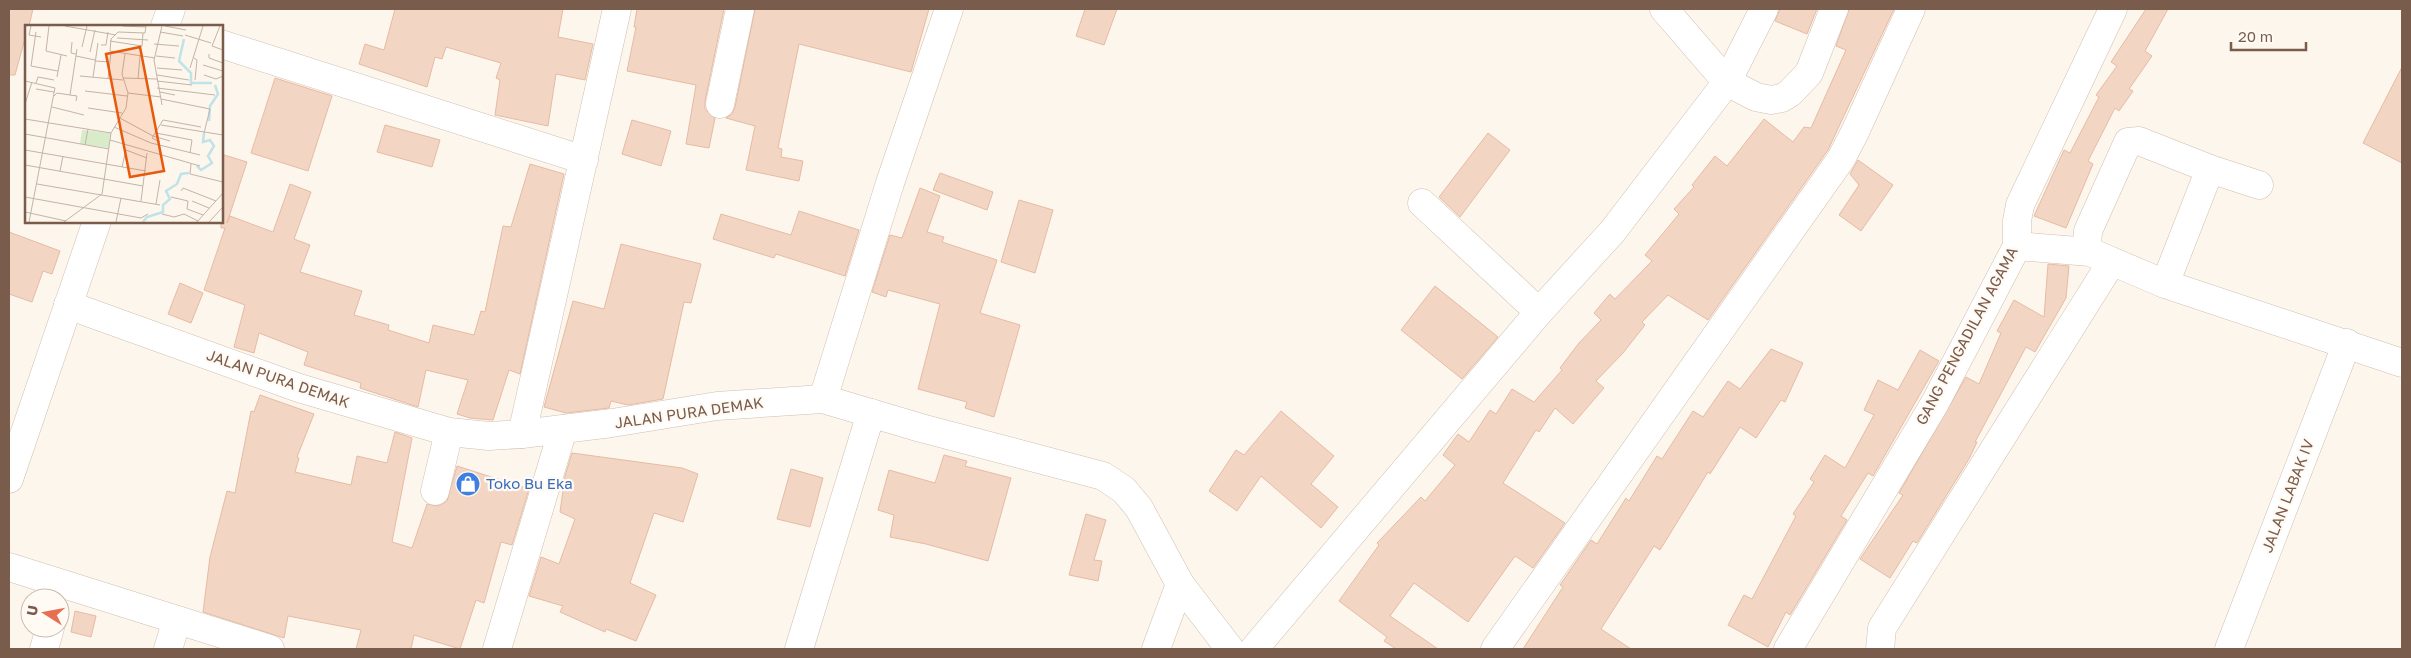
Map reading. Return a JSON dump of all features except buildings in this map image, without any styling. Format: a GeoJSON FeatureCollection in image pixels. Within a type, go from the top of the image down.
{"type":"FeatureCollection","features":[{"type":"Feature","properties":{"kind":"street"},"geometry":{"type":"LineString","coordinates":[[522,434],[617,9]]}},
{"type":"Feature","properties":{"kind":"street"},"geometry":{"type":"LineString","coordinates":[[720,104],[740,9]]}},
{"type":"Feature","properties":{"kind":"street"},"geometry":{"type":"LineString","coordinates":[[823,399],[890,183],[949,9]]}},
{"type":"Feature","properties":{"kind":"street"},"geometry":{"type":"LineString","coordinates":[[1664,9],[1727,82],[1756,97],[1770,100],[1782,98],[1790,93],[1809,73],[1834,9]]}},
{"type":"Feature","properties":{"kind":"street"},"geometry":{"type":"LineString","coordinates":[[1254,649],[1539,312],[1612,232],[1727,82],[1764,9]]}},
{"type":"Feature","properties":{"kind":"street"},"geometry":{"type":"LineString","coordinates":[[1495,649],[1841,159],[1911,9]]}},
{"type":"Feature","properties":{"kind":"street","name":"GANG PENGADILAN AGAMA"},"geometry":{"type":"LineString","coordinates":[[1788,649],[1935,402],[2017,246],[2016,221],[2020,205],[2112,9]]}},
{"type":"Feature","properties":{"kind":"street"},"geometry":{"type":"LineString","coordinates":[[222,44],[584,160]]}},
{"type":"Feature","properties":{"kind":"street"},"geometry":{"type":"LineString","coordinates":[[2100,258],[2087,246],[2088,232],[2128,142],[2139,141],[2210,169],[2259,185]]}},
{"type":"Feature","properties":{"kind":"street"},"geometry":{"type":"LineString","coordinates":[[2165,284],[2210,169]]}},
{"type":"Feature","properties":{"kind":"street"},"geometry":{"type":"LineString","coordinates":[[1422,203],[1539,312]]}},
{"type":"Feature","properties":{"kind":"street"},"geometry":{"type":"LineString","coordinates":[[9,479],[97,222]]}},
{"type":"Feature","properties":{"kind":"street"},"geometry":{"type":"LineString","coordinates":[[2017,246],[2100,258],[2165,284],[2347,343],[2402,364]]}},
{"type":"Feature","properties":{"kind":"street"},"geometry":{"type":"LineString","coordinates":[[1880,649],[1882,628],[2100,258]]}},
{"type":"Feature","properties":{"kind":"street","name":"JALAN PURA DEMAK"},"geometry":{"type":"LineString","coordinates":[[68,305],[298,388],[449,432],[488,436],[522,434],[612,423],[717,406],[823,399],[1102,476],[1124,490],[1139,508],[1180,584],[1230,649]]}},
{"type":"Feature","properties":{"kind":"street","name":"JALAN LABAK IV"},"geometry":{"type":"LineString","coordinates":[[2229,649],[2347,343]]}},
{"type":"Feature","properties":{"kind":"street"},"geometry":{"type":"LineString","coordinates":[[799,649],[871,413]]}},
{"type":"Feature","properties":{"kind":"street"},"geometry":{"type":"LineString","coordinates":[[497,649],[563,429]]}},
{"type":"Feature","properties":{"kind":"street"},"geometry":{"type":"LineString","coordinates":[[435,491],[449,432]]}},
{"type":"Feature","properties":{"kind":"street"},"geometry":{"type":"LineString","coordinates":[[9,567],[53,588]]}},
{"type":"Feature","properties":{"kind":"street"},"geometry":{"type":"LineString","coordinates":[[1156,649],[1180,584]]}},
{"type":"Feature","properties":{"kind":"street"},"geometry":{"type":"LineString","coordinates":[[70,594],[177,620],[270,649]]}},
{"type":"Feature","properties":{"kind":"street"},"geometry":{"type":"LineString","coordinates":[[168,649],[177,620]]}},
{"type":"Feature","properties":{"kind":"place","name":"Toko Bu Eka"},"geometry":{"type":"Point","coordinates":[468,484]}}]}
